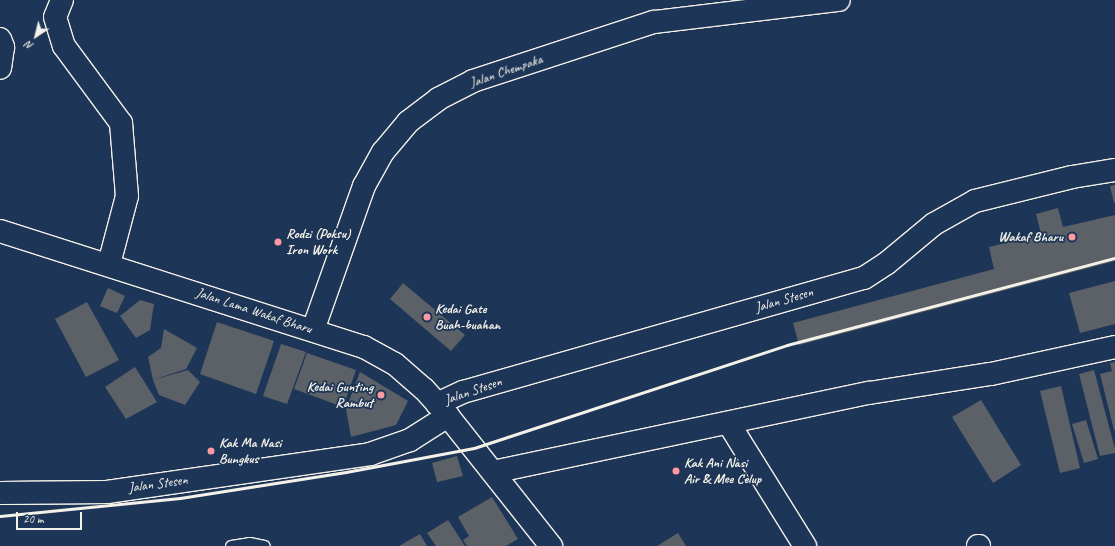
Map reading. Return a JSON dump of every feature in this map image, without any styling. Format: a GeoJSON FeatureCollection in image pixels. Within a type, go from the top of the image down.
{"type":"FeatureCollection","features":[{"type":"Feature","properties":{"kind":"street"},"geometry":{"type":"LineString","coordinates":[[62,0],[55,17],[64,46],[121,123],[127,196],[109,264]]}},
{"type":"Feature","properties":{"kind":"street","name":"Jalan Chempaka"},"geometry":{"type":"LineString","coordinates":[[313,330],[364,186],[383,152],[408,122],[438,99],[473,81],[654,22],[839,0]]}},
{"type":"Feature","properties":{"kind":"street"},"geometry":{"type":"LineString","coordinates":[[0,39],[3,47],[0,68]]}},
{"type":"Feature","properties":{"kind":"street","name":"Jalan Stesen"},"geometry":{"type":"LineString","coordinates":[[0,493],[107,492],[370,454],[410,440],[462,392],[864,278],[898,255],[934,224],[975,200],[1072,177],[1115,170]]}},
{"type":"Feature","properties":{"kind":"street","name":"Jalan Lama Wakaf Bharu"},"geometry":{"type":"LineString","coordinates":[[0,231],[109,264],[364,347],[395,364],[442,410],[474,448],[551,546]]}},
{"type":"Feature","properties":{"kind":"street"},"geometry":{"type":"LineString","coordinates":[[493,472],[729,424],[869,393],[991,374],[1115,347]]}},
{"type":"Feature","properties":{"kind":"street"},"geometry":{"type":"LineString","coordinates":[[729,424],[804,546]]}},
{"type":"Feature","properties":{"kind":"lane"},"geometry":{"type":"LineString","coordinates":[[231,546],[249,543],[264,546]]}},
{"type":"Feature","properties":{"kind":"building"},"geometry":{"type":"Polygon","coordinates":[[[1115,185],[1115,203],[1114,203],[1110,186],[1115,185]]]}},
{"type":"Feature","properties":{"kind":"building"},"geometry":{"type":"Polygon","coordinates":[[[1058,208],[1063,227],[1115,215],[1115,261],[799,345],[793,323],[994,269],[989,247],[1041,234],[1036,214],[1058,208]]]}},
{"type":"Feature","properties":{"kind":"building"},"geometry":{"type":"Polygon","coordinates":[[[1115,281],[1115,324],[1080,333],[1069,293],[1115,281]]]}},
{"type":"Feature","properties":{"kind":"building","name":"Kedai Gate Buah-buahan"},"geometry":{"type":"Polygon","coordinates":[[[403,283],[465,335],[451,351],[390,299],[403,283]]]}},
{"type":"Feature","properties":{"kind":"building"},"geometry":{"type":"Polygon","coordinates":[[[108,288],[125,296],[117,313],[100,306],[108,288]]]}},
{"type":"Feature","properties":{"kind":"building"},"geometry":{"type":"Polygon","coordinates":[[[140,300],[154,304],[150,330],[136,338],[120,316],[140,300]]]}},
{"type":"Feature","properties":{"kind":"building"},"geometry":{"type":"Polygon","coordinates":[[[87,302],[119,360],[86,377],[55,319],[87,302]]]}},
{"type":"Feature","properties":{"kind":"building"},"geometry":{"type":"Polygon","coordinates":[[[217,322],[274,341],[256,394],[200,374],[217,322]]]}},
{"type":"Feature","properties":{"kind":"building"},"geometry":{"type":"Polygon","coordinates":[[[164,329],[197,348],[186,369],[153,380],[148,357],[161,348],[164,329]]]}},
{"type":"Feature","properties":{"kind":"building"},"geometry":{"type":"Polygon","coordinates":[[[281,344],[306,352],[287,404],[263,396],[281,344]]]}},
{"type":"Feature","properties":{"kind":"building"},"geometry":{"type":"Polygon","coordinates":[[[307,353],[356,370],[343,407],[294,389],[307,353]]]}},
{"type":"Feature","properties":{"kind":"building"},"geometry":{"type":"Polygon","coordinates":[[[1115,362],[1114,430],[1100,374],[1112,371],[1110,363],[1115,362]]]}},
{"type":"Feature","properties":{"kind":"building"},"geometry":{"type":"Polygon","coordinates":[[[135,367],[157,402],[126,419],[105,387],[135,367]]]}},
{"type":"Feature","properties":{"kind":"building"},"geometry":{"type":"Polygon","coordinates":[[[188,370],[200,382],[185,405],[159,395],[153,380],[188,370]]]}},
{"type":"Feature","properties":{"kind":"building"},"geometry":{"type":"Polygon","coordinates":[[[1094,370],[1115,449],[1115,453],[1100,456],[1079,374],[1094,370]]]}},
{"type":"Feature","properties":{"kind":"building"},"geometry":{"type":"Polygon","coordinates":[[[360,372],[408,401],[396,425],[351,437],[346,409],[360,372]]]}},
{"type":"Feature","properties":{"kind":"building"},"geometry":{"type":"Polygon","coordinates":[[[1061,386],[1080,468],[1060,473],[1040,391],[1061,386]]]}},
{"type":"Feature","properties":{"kind":"building"},"geometry":{"type":"Polygon","coordinates":[[[981,400],[1021,465],[993,483],[952,417],[981,400]]]}},
{"type":"Feature","properties":{"kind":"building"},"geometry":{"type":"Polygon","coordinates":[[[1086,420],[1098,459],[1084,463],[1072,424],[1086,420]]]}},
{"type":"Feature","properties":{"kind":"building"},"geometry":{"type":"Polygon","coordinates":[[[457,456],[463,476],[437,482],[432,463],[457,456]]]}},
{"type":"Feature","properties":{"kind":"building"},"geometry":{"type":"Polygon","coordinates":[[[492,497],[518,539],[506,546],[467,546],[463,540],[469,536],[458,517],[492,497]]]}},
{"type":"Feature","properties":{"kind":"building"},"geometry":{"type":"Polygon","coordinates":[[[448,520],[465,546],[436,546],[427,533],[448,520]]]}},
{"type":"Feature","properties":{"kind":"building"},"geometry":{"type":"Polygon","coordinates":[[[678,533],[686,546],[657,546],[678,533]]]}},
{"type":"Feature","properties":{"kind":"building"},"geometry":{"type":"Polygon","coordinates":[[[420,534],[427,546],[399,546],[420,534]]]}},
{"type":"Feature","properties":{"kind":"railway"},"geometry":{"type":"LineString","coordinates":[[0,516],[180,498],[346,472],[474,448],[787,345],[1115,258]]}},
{"type":"Feature","properties":{"kind":"place","name":"Wakaf Bharu"},"geometry":{"type":"Point","coordinates":[1072,237]}},
{"type":"Feature","properties":{"kind":"place","name":"Rodzi (Poksu) Iron Work"},"geometry":{"type":"Point","coordinates":[278,242]}},
{"type":"Feature","properties":{"kind":"place","name":"Kedai Gate Buah-buahan"},"geometry":{"type":"Point","coordinates":[427,317]}},
{"type":"Feature","properties":{"kind":"place","name":"Kedai Gunting Rambut"},"geometry":{"type":"Point","coordinates":[381,395]}},
{"type":"Feature","properties":{"kind":"place","name":"Kak Ma Nasi Bungkus"},"geometry":{"type":"Point","coordinates":[211,451]}},
{"type":"Feature","properties":{"kind":"place","name":"Kak Ani Nasi Air & Mee Celup"},"geometry":{"type":"Point","coordinates":[676,471]}}]}
